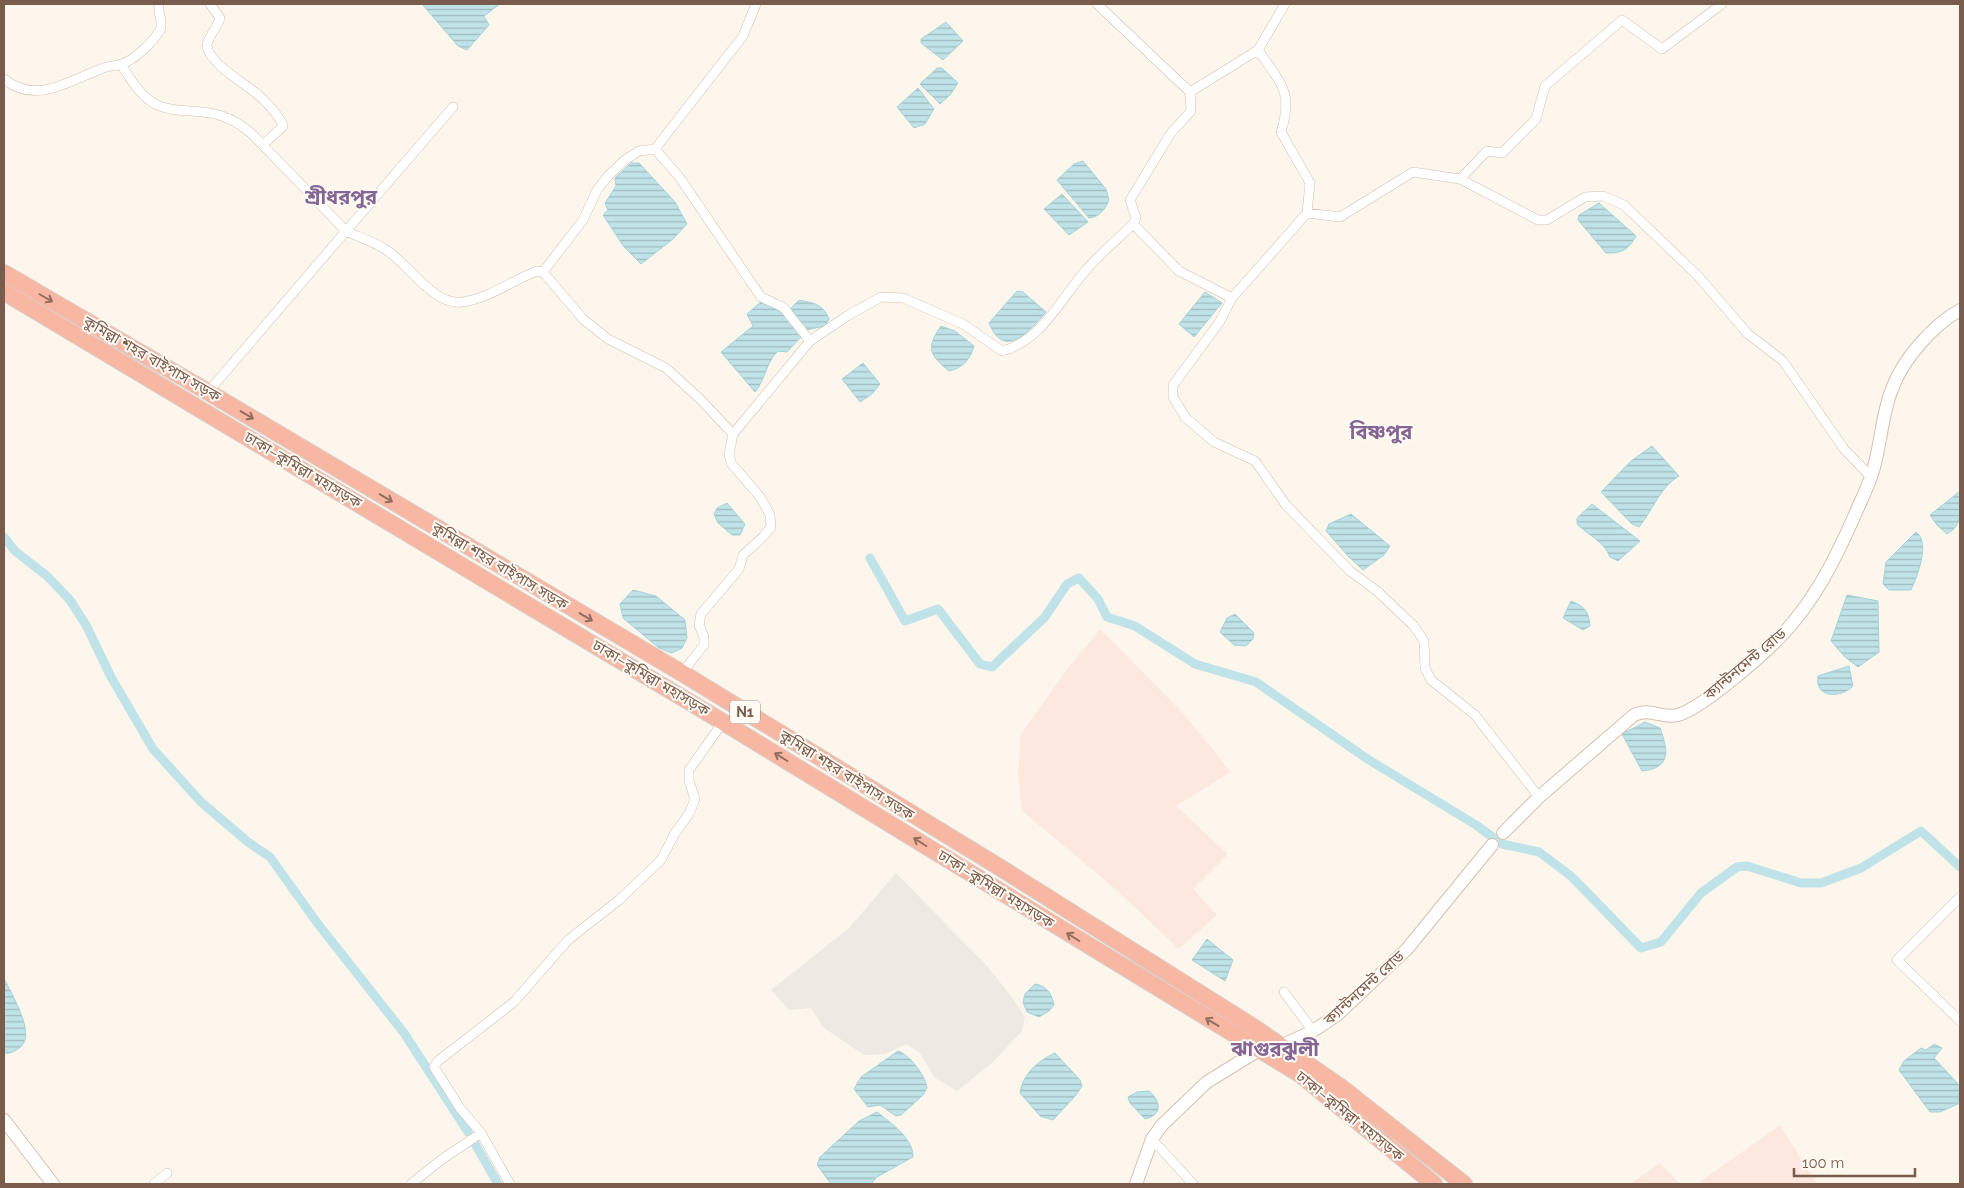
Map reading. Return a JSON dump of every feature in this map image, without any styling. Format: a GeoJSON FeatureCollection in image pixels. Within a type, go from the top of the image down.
{"type":"FeatureCollection","features":[{"type":"Feature","properties":{"kind":"highway","name":"কুমিল্লা শহর বাইপাস সড়ক"},"geometry":{"type":"LineString","coordinates":[[4,273],[682,674],[1012,876],[1281,1046],[1376,1113],[1464,1184]]}},
{"type":"Feature","properties":{"kind":"highway","name":"ঢাকা–কুমিল্লা মহাসড়ক"},"geometry":{"type":"LineString","coordinates":[[4,292],[723,722],[1301,1075],[1434,1184]]}},
{"type":"Feature","properties":{"kind":"main road","name":"ক্যান্টনমেন্ট রোড"},"geometry":{"type":"LineString","coordinates":[[1503,833],[1539,797],[1634,715],[1642,711],[1677,715],[1690,709],[1734,677],[1780,637],[1822,583],[1835,559],[1871,477],[1892,388],[1922,341],[1943,320],[1960,310]]}},
{"type":"Feature","properties":{"kind":"main road","name":"ক্যান্টনমেন্ট রোড"},"geometry":{"type":"LineString","coordinates":[[1136,1184],[1152,1139],[1162,1125],[1207,1082],[1258,1050],[1281,1046],[1313,1031],[1337,1015],[1397,960],[1492,845]]}},
{"type":"Feature","properties":{"kind":"main road"},"geometry":{"type":"LineString","coordinates":[[4,1120],[53,1184]]}},
{"type":"Feature","properties":{"kind":"street"},"geometry":{"type":"LineString","coordinates":[[4,79],[12,86],[33,91],[52,90],[101,68],[121,64],[153,39],[161,27],[159,4]]}},
{"type":"Feature","properties":{"kind":"street"},"geometry":{"type":"LineString","coordinates":[[210,4],[220,18],[219,25],[208,42],[207,47],[211,55],[226,71],[259,95],[282,123],[283,126],[280,130],[263,145]]}},
{"type":"Feature","properties":{"kind":"street"},"geometry":{"type":"LineString","coordinates":[[543,272],[583,220],[597,190],[608,176],[624,160],[639,151],[656,149],[743,36],[756,4]]}},
{"type":"Feature","properties":{"kind":"street"},"geometry":{"type":"LineString","coordinates":[[682,674],[704,645],[704,637],[699,624],[702,614],[739,569],[742,555],[764,537],[771,526],[770,515],[761,498],[730,463],[729,454],[733,434],[810,342],[847,316],[882,297],[903,298],[963,324],[1002,351],[1013,348],[1052,317],[1086,271],[1133,224],[1136,218],[1130,200],[1171,133],[1191,111],[1190,92],[1097,4]]}},
{"type":"Feature","properties":{"kind":"street"},"geometry":{"type":"LineString","coordinates":[[1190,92],[1258,50],[1285,4]]}},
{"type":"Feature","properties":{"kind":"street"},"geometry":{"type":"LineString","coordinates":[[1460,179],[1487,151],[1502,153],[1536,119],[1544,86],[1622,20],[1662,49],[1722,4]]}},
{"type":"Feature","properties":{"kind":"street"},"geometry":{"type":"LineString","coordinates":[[1258,50],[1285,91],[1288,106],[1281,132],[1310,183],[1307,213],[1232,298],[1219,323],[1173,385],[1173,398],[1185,417],[1214,442],[1255,461],[1286,505],[1350,571],[1377,591],[1414,626],[1424,640],[1425,668],[1431,680],[1475,715],[1539,797]]}},
{"type":"Feature","properties":{"kind":"street"},"geometry":{"type":"LineString","coordinates":[[121,64],[146,97],[157,105],[178,110],[221,115],[237,122],[263,145],[346,231],[385,248],[407,266],[422,285],[446,299],[460,303],[478,298],[537,271],[543,272],[583,319],[608,339],[666,368],[700,399],[733,434]]}},
{"type":"Feature","properties":{"kind":"street"},"geometry":{"type":"LineString","coordinates":[[208,392],[453,107]]}},
{"type":"Feature","properties":{"kind":"street"},"geometry":{"type":"LineString","coordinates":[[656,149],[680,178],[761,297],[782,307],[810,342]]}},
{"type":"Feature","properties":{"kind":"street"},"geometry":{"type":"LineString","coordinates":[[1307,213],[1340,217],[1413,172],[1460,179],[1538,220],[1547,220],[1584,197],[1603,196],[1624,204],[1698,276],[1748,334],[1783,361],[1844,449],[1871,477]]}},
{"type":"Feature","properties":{"kind":"street"},"geometry":{"type":"LineString","coordinates":[[1133,224],[1179,271],[1232,298]]}},
{"type":"Feature","properties":{"kind":"street"},"geometry":{"type":"LineString","coordinates":[[510,1184],[481,1133],[460,1108],[434,1067],[438,1061],[514,1002],[568,940],[619,900],[661,860],[675,833],[689,814],[695,799],[689,781],[689,770],[723,722]]}},
{"type":"Feature","properties":{"kind":"street"},"geometry":{"type":"LineString","coordinates":[[1960,897],[1897,960],[1960,1021]]}},
{"type":"Feature","properties":{"kind":"street"},"geometry":{"type":"LineString","coordinates":[[1284,992],[1313,1031]]}},
{"type":"Feature","properties":{"kind":"street"},"geometry":{"type":"LineString","coordinates":[[412,1184],[441,1160],[481,1133]]}},
{"type":"Feature","properties":{"kind":"street"},"geometry":{"type":"LineString","coordinates":[[1152,1139],[1193,1184]]}},
{"type":"Feature","properties":{"kind":"street"},"geometry":{"type":"LineString","coordinates":[[154,1184],[167,1173]]}},
{"type":"Feature","properties":{"kind":"shaded area"},"geometry":{"type":"Polygon","coordinates":[[[1100,629],[1184,714],[1231,772],[1176,806],[1228,854],[1193,889],[1217,915],[1179,949],[1114,888],[1022,811],[1018,775],[1021,734],[1065,672],[1100,629]]]}},
{"type":"Feature","properties":{"kind":"shaded area"},"geometry":{"type":"Polygon","coordinates":[[[896,873],[987,966],[1025,1017],[1022,1031],[993,1062],[957,1091],[935,1078],[920,1053],[907,1044],[885,1054],[864,1055],[824,1028],[811,1008],[789,1010],[771,990],[849,928],[896,873]]]}},
{"type":"Feature","properties":{"kind":"shaded area"},"geometry":{"type":"Polygon","coordinates":[[[1780,1125],[1817,1184],[1697,1184],[1780,1125]]]}},
{"type":"Feature","properties":{"kind":"shaded area"},"geometry":{"type":"Polygon","coordinates":[[[1660,1163],[1680,1184],[1630,1184],[1660,1163]]]}},
{"type":"Feature","properties":{"kind":"water"},"geometry":{"type":"Polygon","coordinates":[[[422,4],[500,4],[484,16],[489,25],[467,50],[458,46],[422,4]]]}},
{"type":"Feature","properties":{"kind":"water"},"geometry":{"type":"Polygon","coordinates":[[[946,22],[963,41],[943,60],[921,43],[921,39],[946,22]]]}},
{"type":"Feature","properties":{"kind":"water"},"geometry":{"type":"Polygon","coordinates":[[[937,68],[942,68],[958,83],[950,95],[940,104],[920,84],[937,68]]]}},
{"type":"Feature","properties":{"kind":"water"},"geometry":{"type":"Polygon","coordinates":[[[918,88],[934,109],[925,124],[914,128],[897,107],[918,88]]]}},
{"type":"Feature","properties":{"kind":"water"},"geometry":{"type":"Polygon","coordinates":[[[1083,161],[1106,189],[1109,200],[1102,212],[1089,218],[1057,180],[1074,164],[1083,161]]]}},
{"type":"Feature","properties":{"kind":"water"},"geometry":{"type":"Polygon","coordinates":[[[631,163],[639,163],[675,202],[687,224],[673,239],[641,264],[624,247],[603,215],[608,210],[605,203],[616,186],[615,178],[631,163]]]}},
{"type":"Feature","properties":{"kind":"water"},"geometry":{"type":"Polygon","coordinates":[[[1062,194],[1088,222],[1069,235],[1044,209],[1062,194]]]}},
{"type":"Feature","properties":{"kind":"water"},"geometry":{"type":"Polygon","coordinates":[[[1599,203],[1636,236],[1624,250],[1606,253],[1578,220],[1579,215],[1599,203]]]}},
{"type":"Feature","properties":{"kind":"water"},"geometry":{"type":"Polygon","coordinates":[[[1017,291],[1023,292],[1046,312],[1025,334],[1017,339],[1002,340],[995,334],[989,323],[1017,291]]]}},
{"type":"Feature","properties":{"kind":"water"},"geometry":{"type":"Polygon","coordinates":[[[1205,292],[1222,303],[1194,337],[1179,324],[1205,292]]]}},
{"type":"Feature","properties":{"kind":"water"},"geometry":{"type":"Polygon","coordinates":[[[799,300],[814,303],[824,310],[829,319],[825,326],[806,330],[791,308],[799,300]]]}},
{"type":"Feature","properties":{"kind":"water"},"geometry":{"type":"Polygon","coordinates":[[[762,301],[786,316],[801,337],[787,352],[778,351],[774,355],[762,382],[755,392],[721,352],[753,326],[747,314],[762,301]]]}},
{"type":"Feature","properties":{"kind":"water"},"geometry":{"type":"Polygon","coordinates":[[[941,326],[955,331],[974,346],[966,362],[954,370],[949,371],[937,360],[932,350],[933,340],[941,326]]]}},
{"type":"Feature","properties":{"kind":"water"},"geometry":{"type":"Polygon","coordinates":[[[863,363],[880,384],[872,394],[860,402],[842,379],[863,363]]]}},
{"type":"Feature","properties":{"kind":"water"},"geometry":{"type":"Polygon","coordinates":[[[1652,446],[1679,476],[1662,492],[1639,527],[1632,524],[1601,492],[1631,461],[1652,446]]]}},
{"type":"Feature","properties":{"kind":"water"},"geometry":{"type":"Polygon","coordinates":[[[1960,491],[1959,521],[1947,534],[1930,515],[1960,491]]]}},
{"type":"Feature","properties":{"kind":"water"},"geometry":{"type":"Polygon","coordinates":[[[727,503],[745,524],[740,535],[732,535],[718,523],[714,514],[717,508],[727,503]]]}},
{"type":"Feature","properties":{"kind":"water"},"geometry":{"type":"Polygon","coordinates":[[[1592,504],[1640,541],[1618,561],[1610,557],[1600,543],[1577,524],[1577,518],[1592,504]]]}},
{"type":"Feature","properties":{"kind":"water"},"geometry":{"type":"Polygon","coordinates":[[[1351,514],[1390,546],[1384,555],[1363,570],[1326,531],[1329,524],[1351,514]]]}},
{"type":"Feature","properties":{"kind":"water"},"geometry":{"type":"Polygon","coordinates":[[[1916,532],[1920,537],[1923,551],[1911,590],[1889,590],[1883,584],[1886,562],[1916,532]]]}},
{"type":"Feature","properties":{"kind":"water"},"geometry":{"type":"Polygon","coordinates":[[[633,590],[656,596],[685,620],[687,638],[682,648],[672,653],[659,648],[623,618],[620,604],[633,590]]]}},
{"type":"Feature","properties":{"kind":"water"},"geometry":{"type":"Polygon","coordinates":[[[1847,595],[1878,601],[1879,652],[1858,667],[1845,657],[1831,641],[1847,595]]]}},
{"type":"Feature","properties":{"kind":"water"},"geometry":{"type":"Polygon","coordinates":[[[1571,601],[1585,610],[1590,626],[1583,630],[1563,618],[1571,601]]]}},
{"type":"Feature","properties":{"kind":"water"},"geometry":{"type":"Polygon","coordinates":[[[1235,614],[1254,633],[1253,639],[1246,646],[1234,645],[1220,632],[1227,618],[1235,614]]]}},
{"type":"Feature","properties":{"kind":"water"},"geometry":{"type":"Polygon","coordinates":[[[1849,666],[1853,686],[1848,690],[1842,693],[1830,694],[1820,689],[1818,676],[1849,666]]]}},
{"type":"Feature","properties":{"kind":"water"},"geometry":{"type":"Polygon","coordinates":[[[1645,722],[1660,728],[1666,750],[1663,762],[1659,766],[1642,771],[1622,734],[1645,722]]]}},
{"type":"Feature","properties":{"kind":"water"},"geometry":{"type":"Polygon","coordinates":[[[1207,939],[1233,960],[1225,981],[1192,960],[1207,939]]]}},
{"type":"Feature","properties":{"kind":"water"},"geometry":{"type":"Polygon","coordinates":[[[4,978],[22,1015],[26,1035],[24,1043],[18,1049],[8,1053],[4,1053],[4,978]]]}},
{"type":"Feature","properties":{"kind":"water"},"geometry":{"type":"Polygon","coordinates":[[[1035,984],[1048,991],[1054,1005],[1049,1011],[1039,1017],[1027,1012],[1023,1002],[1025,994],[1035,984]]]}},
{"type":"Feature","properties":{"kind":"water"},"geometry":{"type":"Polygon","coordinates":[[[1934,1044],[1942,1048],[1934,1058],[1960,1086],[1958,1104],[1940,1112],[1930,1112],[1899,1070],[1904,1061],[1921,1048],[1926,1050],[1934,1044]]]}},
{"type":"Feature","properties":{"kind":"water"},"geometry":{"type":"Polygon","coordinates":[[[898,1051],[903,1053],[916,1066],[927,1088],[923,1095],[901,1115],[896,1116],[880,1105],[868,1107],[854,1089],[861,1077],[898,1051]]]}},
{"type":"Feature","properties":{"kind":"water"},"geometry":{"type":"Polygon","coordinates":[[[1055,1053],[1080,1080],[1082,1086],[1053,1120],[1040,1116],[1020,1093],[1024,1079],[1032,1068],[1055,1053]]]}},
{"type":"Feature","properties":{"kind":"water"},"geometry":{"type":"Polygon","coordinates":[[[1149,1091],[1156,1099],[1158,1107],[1155,1114],[1145,1119],[1130,1103],[1128,1097],[1137,1092],[1149,1091]]]}},
{"type":"Feature","properties":{"kind":"water"},"geometry":{"type":"Polygon","coordinates":[[[877,1112],[905,1137],[910,1144],[913,1157],[877,1177],[871,1184],[831,1184],[817,1165],[820,1157],[859,1121],[877,1112]]]}},
{"type":"Feature","properties":{"kind":"waterway"},"geometry":{"type":"LineString","coordinates":[[4,537],[15,551],[47,576],[70,600],[86,625],[111,677],[153,749],[201,802],[248,842],[270,857],[318,924],[404,1033],[468,1132]]}},
{"type":"Feature","properties":{"kind":"waterway"},"geometry":{"type":"LineString","coordinates":[[870,558],[905,621],[938,609],[980,664],[992,667],[1045,617],[1067,584],[1079,578],[1098,599],[1107,617],[1135,626],[1195,664],[1256,682],[1369,760],[1476,825],[1502,844],[1539,852],[1571,876],[1641,948],[1661,942],[1701,893],[1737,867],[1747,866],[1801,883],[1821,883],[1861,868],[1921,831],[1960,867]]}},
{"type":"Feature","properties":{"kind":"waterway"},"geometry":{"type":"LineString","coordinates":[[474,1142],[498,1184]]}},
{"type":"Feature","properties":{"kind":"district","name":"শ্রীধরপুর"},"geometry":{"type":"Point","coordinates":[341,197]}},
{"type":"Feature","properties":{"kind":"district","name":"বিষ্ণপুর"},"geometry":{"type":"Point","coordinates":[1381,432]}},
{"type":"Feature","properties":{"kind":"district","name":"ঝাগুরঝুলী"},"geometry":{"type":"Point","coordinates":[1275,1049]}}]}
